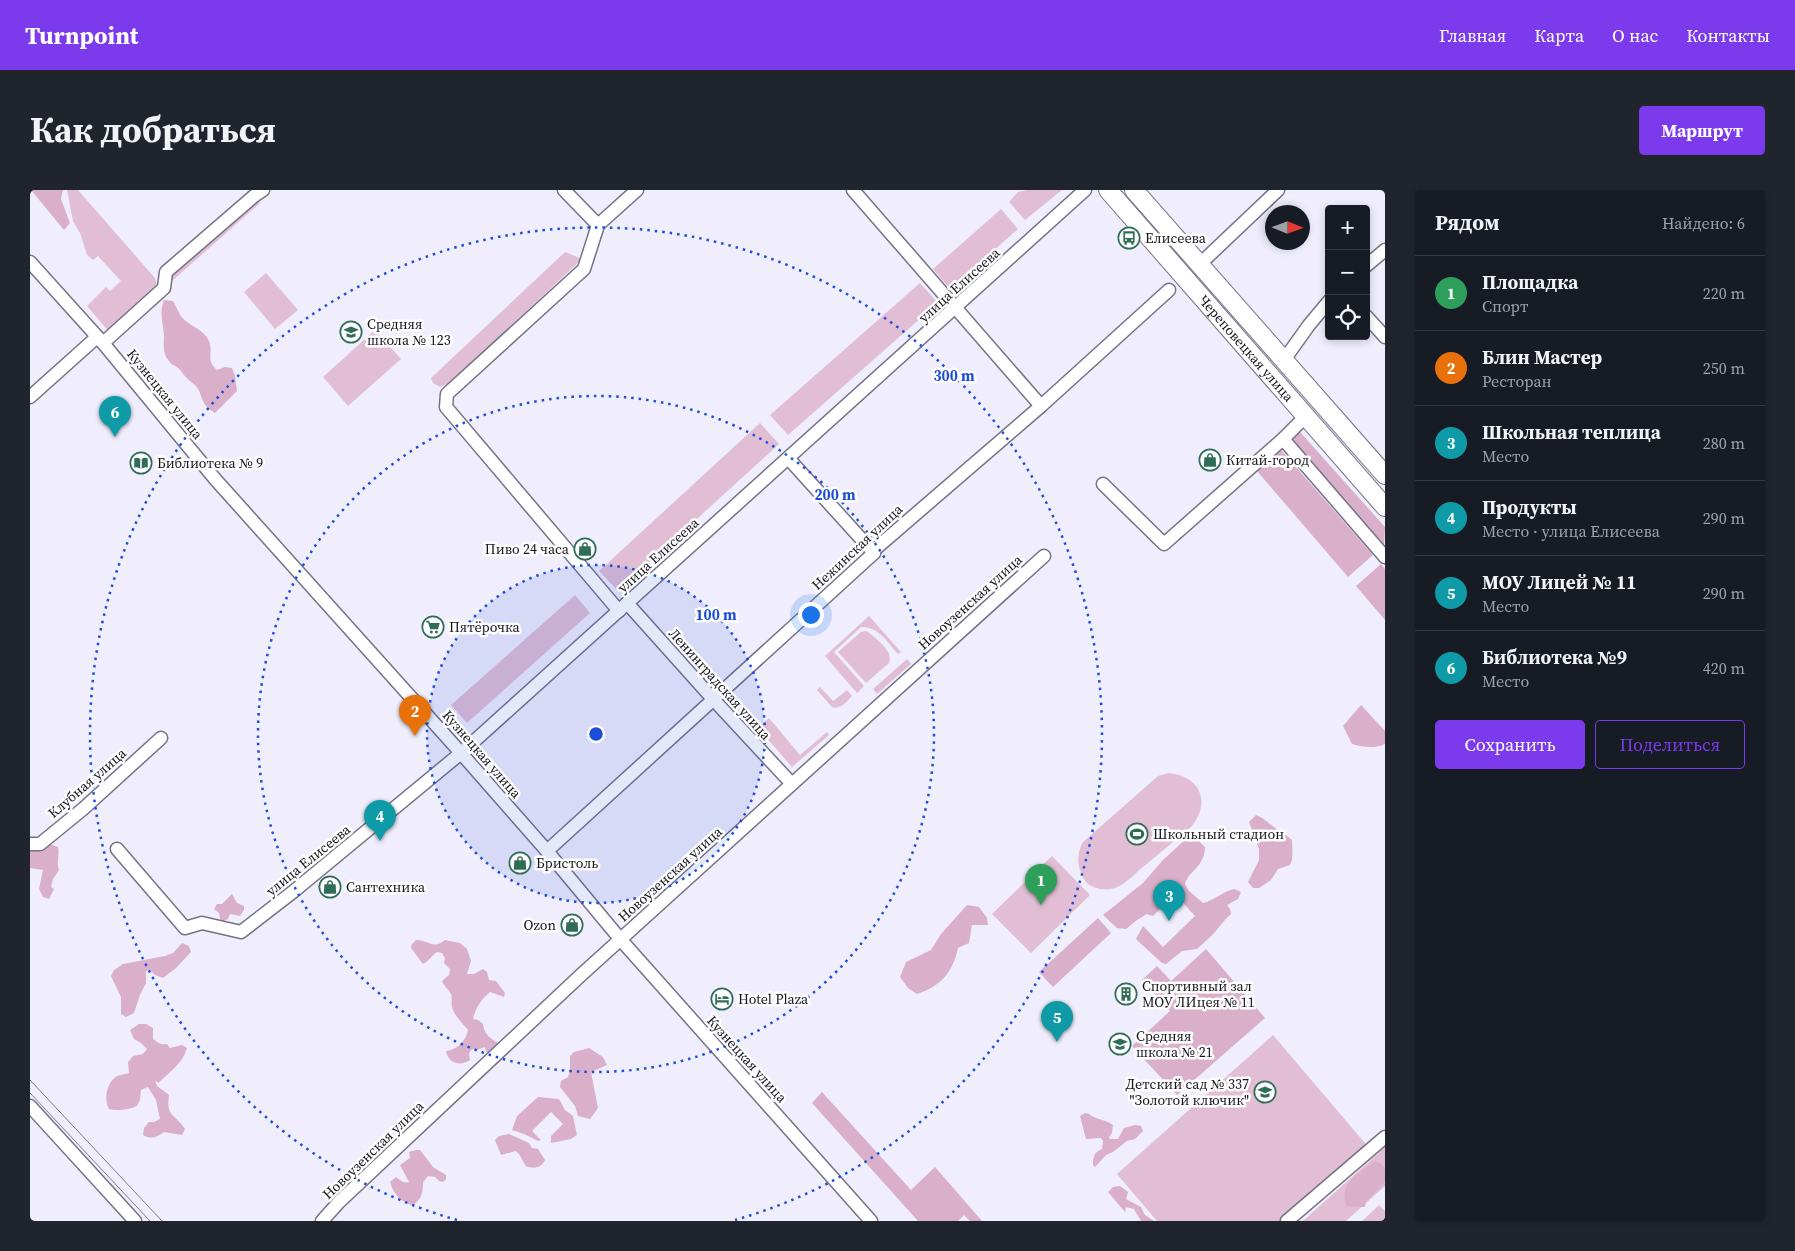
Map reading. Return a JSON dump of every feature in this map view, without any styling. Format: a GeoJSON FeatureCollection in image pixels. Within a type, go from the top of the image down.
{"type":"FeatureCollection","features":[{"type":"Feature","properties":{"kind":"highway","name":"Череповецкая улица"},"geometry":{"type":"LineString","coordinates":[[1108,190],[1385,507]]}},
{"type":"Feature","properties":{"kind":"highway","name":"Череповецкая улица"},"geometry":{"type":"LineString","coordinates":[[1134,190],[1385,475]]}},
{"type":"Feature","properties":{"kind":"street"},"geometry":{"type":"LineString","coordinates":[[30,397],[164,288],[166,272],[263,190]]}},
{"type":"Feature","properties":{"kind":"street"},"geometry":{"type":"LineString","coordinates":[[564,190],[598,225],[637,190]]}},
{"type":"Feature","properties":{"kind":"street"},"geometry":{"type":"LineString","coordinates":[[854,190],[1041,406]]}},
{"type":"Feature","properties":{"kind":"street","name":"улица Елисеева"},"geometry":{"type":"LineString","coordinates":[[117,849],[185,928],[202,923],[241,932],[294,891],[461,753],[1085,190]]}},
{"type":"Feature","properties":{"kind":"street"},"geometry":{"type":"LineString","coordinates":[[1200,264],[1278,190]]}},
{"type":"Feature","properties":{"kind":"street","name":"Ленинградская улица"},"geometry":{"type":"LineString","coordinates":[[598,225],[584,269],[447,394],[446,407],[623,607],[713,699],[792,784]]}},
{"type":"Feature","properties":{"kind":"street"},"geometry":{"type":"LineString","coordinates":[[1370,263],[1385,250]]}},
{"type":"Feature","properties":{"kind":"street","name":"Кузнецкая улица"},"geometry":{"type":"LineString","coordinates":[[30,262],[100,340],[215,479],[461,753],[547,851],[621,940],[871,1221]]}},
{"type":"Feature","properties":{"kind":"street","name":"Нежинская улица"},"geometry":{"type":"LineString","coordinates":[[547,851],[874,553],[874,550],[1041,406],[1169,290]]}},
{"type":"Feature","properties":{"kind":"street"},"geometry":{"type":"LineString","coordinates":[[1284,360],[1325,307]]}},
{"type":"Feature","properties":{"kind":"street"},"geometry":{"type":"LineString","coordinates":[[1370,320],[1385,337]]}},
{"type":"Feature","properties":{"kind":"street"},"geometry":{"type":"LineString","coordinates":[[1103,484],[1164,544],[1283,439],[1305,417]]}},
{"type":"Feature","properties":{"kind":"street"},"geometry":{"type":"LineString","coordinates":[[1283,439],[1385,556]]}},
{"type":"Feature","properties":{"kind":"street"},"geometry":{"type":"LineString","coordinates":[[788,458],[874,553]]}},
{"type":"Feature","properties":{"kind":"street","name":"Новоузенская улица"},"geometry":{"type":"LineString","coordinates":[[322,1221],[346,1195],[621,940],[1044,556]]}},
{"type":"Feature","properties":{"kind":"street","name":"Клубная улица"},"geometry":{"type":"LineString","coordinates":[[30,844],[40,844],[161,738]]}},
{"type":"Feature","properties":{"kind":"street"},"geometry":{"type":"LineString","coordinates":[[30,1106],[135,1221]]}},
{"type":"Feature","properties":{"kind":"street"},"geometry":{"type":"LineString","coordinates":[[1287,1221],[1385,1137]]}},
{"type":"Feature","properties":{"kind":"shaded area"},"geometry":{"type":"Polygon","coordinates":[[[31,190],[63,190],[61,199],[70,223],[64,230],[31,190]]]}},
{"type":"Feature","properties":{"kind":"shaded area"},"geometry":{"type":"Polygon","coordinates":[[[67,190],[78,190],[155,278],[156,290],[110,333],[87,306],[106,287],[110,291],[121,281],[98,256],[93,260],[87,255],[80,233],[73,221],[67,190]]]}},
{"type":"Feature","properties":{"kind":"shaded area"},"geometry":{"type":"Polygon","coordinates":[[[1027,190],[1062,190],[1025,220],[1009,202],[1018,192],[1027,190]]]}},
{"type":"Feature","properties":{"kind":"shaded area"},"geometry":{"type":"Polygon","coordinates":[[[256,199],[260,203],[172,281],[168,277],[256,199]]]}},
{"type":"Feature","properties":{"kind":"shaded area"},"geometry":{"type":"Polygon","coordinates":[[[1001,209],[1018,229],[950,289],[933,269],[1001,209]]]}},
{"type":"Feature","properties":{"kind":"shaded area"},"geometry":{"type":"Polygon","coordinates":[[[565,252],[582,259],[450,383],[440,387],[433,383],[431,378],[565,252]]]}},
{"type":"Feature","properties":{"kind":"shaded area"},"geometry":{"type":"Polygon","coordinates":[[[266,273],[298,310],[275,329],[244,292],[266,273]]]}},
{"type":"Feature","properties":{"kind":"shaded area"},"geometry":{"type":"Polygon","coordinates":[[[920,283],[938,303],[788,435],[770,415],[920,283]]]}},
{"type":"Feature","properties":{"kind":"shaded area"},"geometry":{"type":"Polygon","coordinates":[[[164,300],[173,301],[180,315],[207,337],[210,346],[211,363],[217,370],[225,367],[232,368],[237,391],[215,413],[206,406],[195,385],[165,355],[162,313],[164,300]]]}},
{"type":"Feature","properties":{"kind":"shaded area"},"geometry":{"type":"Polygon","coordinates":[[[375,330],[401,359],[348,406],[323,377],[375,330]]]}},
{"type":"Feature","properties":{"kind":"shaded area"},"geometry":{"type":"Polygon","coordinates":[[[760,423],[779,444],[618,591],[599,571],[760,423]]]}},
{"type":"Feature","properties":{"kind":"shaded area"},"geometry":{"type":"Polygon","coordinates":[[[1300,432],[1385,527],[1384,545],[1291,440],[1300,432]]]}},
{"type":"Feature","properties":{"kind":"shaded area"},"geometry":{"type":"Polygon","coordinates":[[[1281,450],[1373,555],[1348,577],[1257,471],[1281,450]]]}},
{"type":"Feature","properties":{"kind":"shaded area"},"geometry":{"type":"Polygon","coordinates":[[[1381,564],[1385,569],[1385,620],[1356,586],[1381,564]]]}},
{"type":"Feature","properties":{"kind":"shaded area"},"geometry":{"type":"Polygon","coordinates":[[[575,595],[590,613],[467,723],[451,705],[575,595]]]}},
{"type":"Feature","properties":{"kind":"shaded area"},"geometry":{"type":"Polygon","coordinates":[[[869,616],[901,652],[898,654],[878,632],[867,627],[861,627],[834,652],[864,686],[857,693],[825,656],[869,616]]]}},
{"type":"Feature","properties":{"kind":"shaded area"},"geometry":{"type":"Polygon","coordinates":[[[866,631],[885,648],[890,658],[889,663],[866,683],[838,652],[861,632],[866,631]]]}},
{"type":"Feature","properties":{"kind":"shaded area"},"geometry":{"type":"Polygon","coordinates":[[[907,659],[911,664],[877,694],[873,689],[907,659]]]}},
{"type":"Feature","properties":{"kind":"shaded area"},"geometry":{"type":"Polygon","coordinates":[[[820,687],[833,701],[847,690],[852,696],[841,706],[835,708],[817,690],[820,687]]]}},
{"type":"Feature","properties":{"kind":"shaded area"},"geometry":{"type":"Polygon","coordinates":[[[1361,705],[1385,731],[1385,744],[1369,747],[1352,744],[1343,726],[1361,705]]]}},
{"type":"Feature","properties":{"kind":"shaded area"},"geometry":{"type":"Polygon","coordinates":[[[769,718],[800,755],[827,732],[829,735],[792,767],[758,728],[769,718]]]}},
{"type":"Feature","properties":{"kind":"shaded area","name":"Школьный стадион"},"geometry":{"type":"Polygon","coordinates":[[[1168,773],[1188,779],[1199,792],[1201,809],[1191,827],[1130,879],[1119,886],[1111,889],[1102,889],[1090,885],[1084,879],[1079,865],[1078,856],[1083,842],[1158,776],[1168,773]]]}},
{"type":"Feature","properties":{"kind":"shaded area"},"geometry":{"type":"Polygon","coordinates":[[[1256,815],[1292,840],[1292,856],[1290,865],[1278,869],[1271,880],[1259,888],[1253,888],[1248,882],[1259,860],[1259,849],[1249,822],[1256,815]]]}},
{"type":"Feature","properties":{"kind":"shaded area"},"geometry":{"type":"Polygon","coordinates":[[[1194,837],[1205,847],[1200,864],[1185,884],[1189,891],[1203,903],[1234,889],[1241,892],[1238,899],[1227,905],[1231,914],[1211,936],[1197,949],[1182,951],[1166,964],[1162,963],[1136,939],[1143,926],[1163,947],[1195,916],[1175,894],[1153,916],[1147,914],[1126,929],[1117,928],[1103,915],[1143,883],[1163,860],[1186,839],[1194,837]]]}},
{"type":"Feature","properties":{"kind":"shaded area"},"geometry":{"type":"Polygon","coordinates":[[[30,839],[58,847],[59,870],[53,879],[51,887],[54,889],[49,899],[43,897],[39,889],[43,870],[30,868],[30,839]]]}},
{"type":"Feature","properties":{"kind":"shaded area"},"geometry":{"type":"Polygon","coordinates":[[[1052,856],[1090,895],[1031,953],[992,914],[1052,856]]]}},
{"type":"Feature","properties":{"kind":"shaded area"},"geometry":{"type":"Polygon","coordinates":[[[232,894],[237,903],[244,906],[244,910],[240,916],[230,914],[228,919],[221,922],[219,913],[214,909],[217,904],[222,904],[232,894]]]}},
{"type":"Feature","properties":{"kind":"shaded area"},"geometry":{"type":"Polygon","coordinates":[[[967,905],[979,907],[987,918],[988,925],[972,925],[969,943],[958,948],[949,971],[939,983],[917,994],[908,988],[900,977],[906,962],[931,950],[941,934],[967,905]]]}},
{"type":"Feature","properties":{"kind":"shaded area"},"geometry":{"type":"Polygon","coordinates":[[[1098,918],[1111,933],[1053,987],[1039,972],[1098,918]]]}},
{"type":"Feature","properties":{"kind":"shaded area"},"geometry":{"type":"Polygon","coordinates":[[[416,940],[434,944],[445,940],[460,943],[467,949],[471,961],[467,974],[474,974],[483,969],[487,972],[489,980],[496,981],[505,993],[504,997],[490,992],[479,1004],[473,1019],[483,1024],[488,1036],[499,1043],[499,1048],[494,1052],[486,1052],[485,1047],[477,1050],[472,1049],[469,1053],[470,1060],[462,1063],[455,1063],[449,1058],[446,1051],[454,1049],[460,1044],[468,1030],[454,1013],[451,994],[442,981],[449,975],[450,969],[444,963],[445,958],[442,953],[437,952],[423,964],[411,948],[416,940]]]}},
{"type":"Feature","properties":{"kind":"shaded area"},"geometry":{"type":"Polygon","coordinates":[[[182,943],[189,946],[191,952],[176,968],[163,978],[155,975],[150,970],[146,971],[146,983],[134,1013],[126,1017],[121,1014],[121,997],[111,976],[114,970],[123,964],[173,953],[182,943]]]}},
{"type":"Feature","properties":{"kind":"shaded area"},"geometry":{"type":"Polygon","coordinates":[[[1206,949],[1265,1018],[1177,1095],[1132,1046],[1170,1011],[1142,980],[1157,966],[1171,981],[1206,949]]]}},
{"type":"Feature","properties":{"kind":"shaded area"},"geometry":{"type":"Polygon","coordinates":[[[139,1024],[146,1024],[153,1028],[153,1039],[158,1043],[167,1044],[170,1048],[182,1045],[187,1048],[176,1067],[158,1083],[155,1080],[157,1086],[169,1095],[170,1112],[185,1129],[182,1135],[164,1132],[154,1137],[143,1135],[144,1128],[149,1122],[160,1119],[156,1100],[148,1087],[141,1090],[137,1106],[116,1110],[109,1109],[107,1105],[106,1096],[110,1083],[117,1076],[129,1073],[128,1062],[133,1056],[143,1054],[147,1049],[134,1039],[130,1030],[139,1024]]]}},
{"type":"Feature","properties":{"kind":"shaded area","name":"Детский сад № 337 \"Золотой ключик\""},"geometry":{"type":"Polygon","coordinates":[[[1273,1035],[1370,1149],[1287,1221],[1157,1221],[1117,1174],[1273,1035]]]}},
{"type":"Feature","properties":{"kind":"shaded area"},"geometry":{"type":"Polygon","coordinates":[[[589,1048],[603,1057],[607,1065],[591,1072],[598,1108],[590,1119],[578,1116],[575,1106],[560,1087],[561,1081],[568,1077],[570,1072],[570,1056],[574,1052],[589,1048]]]}},
{"type":"Feature","properties":{"kind":"shaded area"},"geometry":{"type":"Polygon","coordinates":[[[822,1092],[911,1190],[935,1167],[982,1221],[970,1221],[964,1215],[958,1221],[918,1221],[812,1103],[822,1092]]]}},
{"type":"Feature","properties":{"kind":"shaded area"},"geometry":{"type":"Polygon","coordinates":[[[538,1097],[559,1099],[565,1110],[573,1116],[577,1135],[571,1139],[551,1143],[551,1136],[563,1124],[551,1112],[532,1131],[541,1140],[538,1141],[512,1130],[517,1116],[538,1097]]]}},
{"type":"Feature","properties":{"kind":"shaded area"},"geometry":{"type":"Polygon","coordinates":[[[1085,1113],[1113,1125],[1110,1139],[1118,1139],[1124,1128],[1135,1125],[1141,1126],[1143,1131],[1135,1139],[1127,1141],[1106,1155],[1095,1167],[1093,1165],[1094,1157],[1102,1149],[1103,1141],[1101,1138],[1086,1139],[1080,1116],[1085,1113]]]}},
{"type":"Feature","properties":{"kind":"shaded area"},"geometry":{"type":"Polygon","coordinates":[[[509,1134],[529,1143],[532,1148],[538,1149],[545,1160],[542,1165],[527,1167],[516,1151],[501,1155],[495,1140],[499,1136],[509,1134]]]}},
{"type":"Feature","properties":{"kind":"shaded area"},"geometry":{"type":"Polygon","coordinates":[[[1385,1147],[1385,1186],[1346,1221],[1303,1221],[1385,1147]]]}},
{"type":"Feature","properties":{"kind":"shaded area"},"geometry":{"type":"Polygon","coordinates":[[[420,1150],[433,1167],[446,1175],[446,1179],[443,1182],[435,1177],[428,1176],[423,1182],[420,1198],[413,1205],[398,1197],[390,1182],[396,1177],[404,1182],[409,1182],[400,1165],[410,1158],[409,1152],[420,1150]]]}},
{"type":"Feature","properties":{"kind":"shaded area"},"geometry":{"type":"Polygon","coordinates":[[[1374,1161],[1380,1163],[1385,1168],[1385,1182],[1366,1202],[1365,1207],[1346,1206],[1345,1190],[1351,1179],[1374,1161]]]}},
{"type":"Feature","properties":{"kind":"shaded area"},"geometry":{"type":"Polygon","coordinates":[[[1120,1186],[1128,1192],[1126,1199],[1141,1207],[1145,1215],[1154,1221],[1141,1221],[1134,1209],[1126,1207],[1125,1212],[1108,1192],[1113,1187],[1120,1186]]]}},
{"type":"Feature","properties":{"kind":"shaded area"},"geometry":{"type":"Polygon","coordinates":[[[1379,1205],[1385,1211],[1385,1221],[1362,1221],[1379,1205]]]}},
{"type":"Feature","properties":{"kind":"tram line"},"geometry":{"type":"LineString","coordinates":[[30,1080],[162,1221]]}},
{"type":"Feature","properties":{"kind":"tram line"},"geometry":{"type":"LineString","coordinates":[[30,1093],[150,1221]]}},
{"type":"Feature","properties":{"kind":"place","name":"Елисеева"},"geometry":{"type":"Point","coordinates":[1129,238]}},
{"type":"Feature","properties":{"kind":"place","name":"Средняя школа № 123"},"geometry":{"type":"Point","coordinates":[351,332]}},
{"type":"Feature","properties":{"kind":"place","name":"Библиотека №9"},"geometry":{"type":"Point","coordinates":[115,437]}},
{"type":"Feature","properties":{"kind":"place","name":"Китай-город"},"geometry":{"type":"Point","coordinates":[1210,460]}},
{"type":"Feature","properties":{"kind":"place","name":"Библиотека № 9"},"geometry":{"type":"Point","coordinates":[141,463]}},
{"type":"Feature","properties":{"kind":"place","name":"Пиво 24 часа"},"geometry":{"type":"Point","coordinates":[585,549]}},
{"type":"Feature","properties":{"kind":"place","name":"Пятёрочка"},"geometry":{"type":"Point","coordinates":[433,627]}},
{"type":"Feature","properties":{"kind":"place","name":"Блин Мастер"},"geometry":{"type":"Point","coordinates":[415,736]}},
{"type":"Feature","properties":{"kind":"place","name":"Школьный стадион"},"geometry":{"type":"Point","coordinates":[1137,834]}},
{"type":"Feature","properties":{"kind":"place","name":"Продукты"},"geometry":{"type":"Point","coordinates":[380,841]}},
{"type":"Feature","properties":{"kind":"place","name":"Бристоль"},"geometry":{"type":"Point","coordinates":[520,863]}},
{"type":"Feature","properties":{"kind":"place","name":"Сантехника"},"geometry":{"type":"Point","coordinates":[330,887]}},
{"type":"Feature","properties":{"kind":"place","name":"Площадка"},"geometry":{"type":"Point","coordinates":[1041,905]}},
{"type":"Feature","properties":{"kind":"place","name":"Школьная теплица"},"geometry":{"type":"Point","coordinates":[1169,921]}},
{"type":"Feature","properties":{"kind":"place","name":"Ozon"},"geometry":{"type":"Point","coordinates":[572,925]}},
{"type":"Feature","properties":{"kind":"place","name":"Спортивный зал МОУ ЛИцея № 11"},"geometry":{"type":"Point","coordinates":[1126,994]}},
{"type":"Feature","properties":{"kind":"place","name":"Hotel Plaza"},"geometry":{"type":"Point","coordinates":[722,999]}},
{"type":"Feature","properties":{"kind":"place","name":"МОУ Лицей № 11"},"geometry":{"type":"Point","coordinates":[1057,1042]}},
{"type":"Feature","properties":{"kind":"place","name":"Средняя школа № 21"},"geometry":{"type":"Point","coordinates":[1120,1044]}},
{"type":"Feature","properties":{"kind":"place","name":"Детский сад № 337 \"Золотой ключик\""},"geometry":{"type":"Point","coordinates":[1265,1092]}}]}
